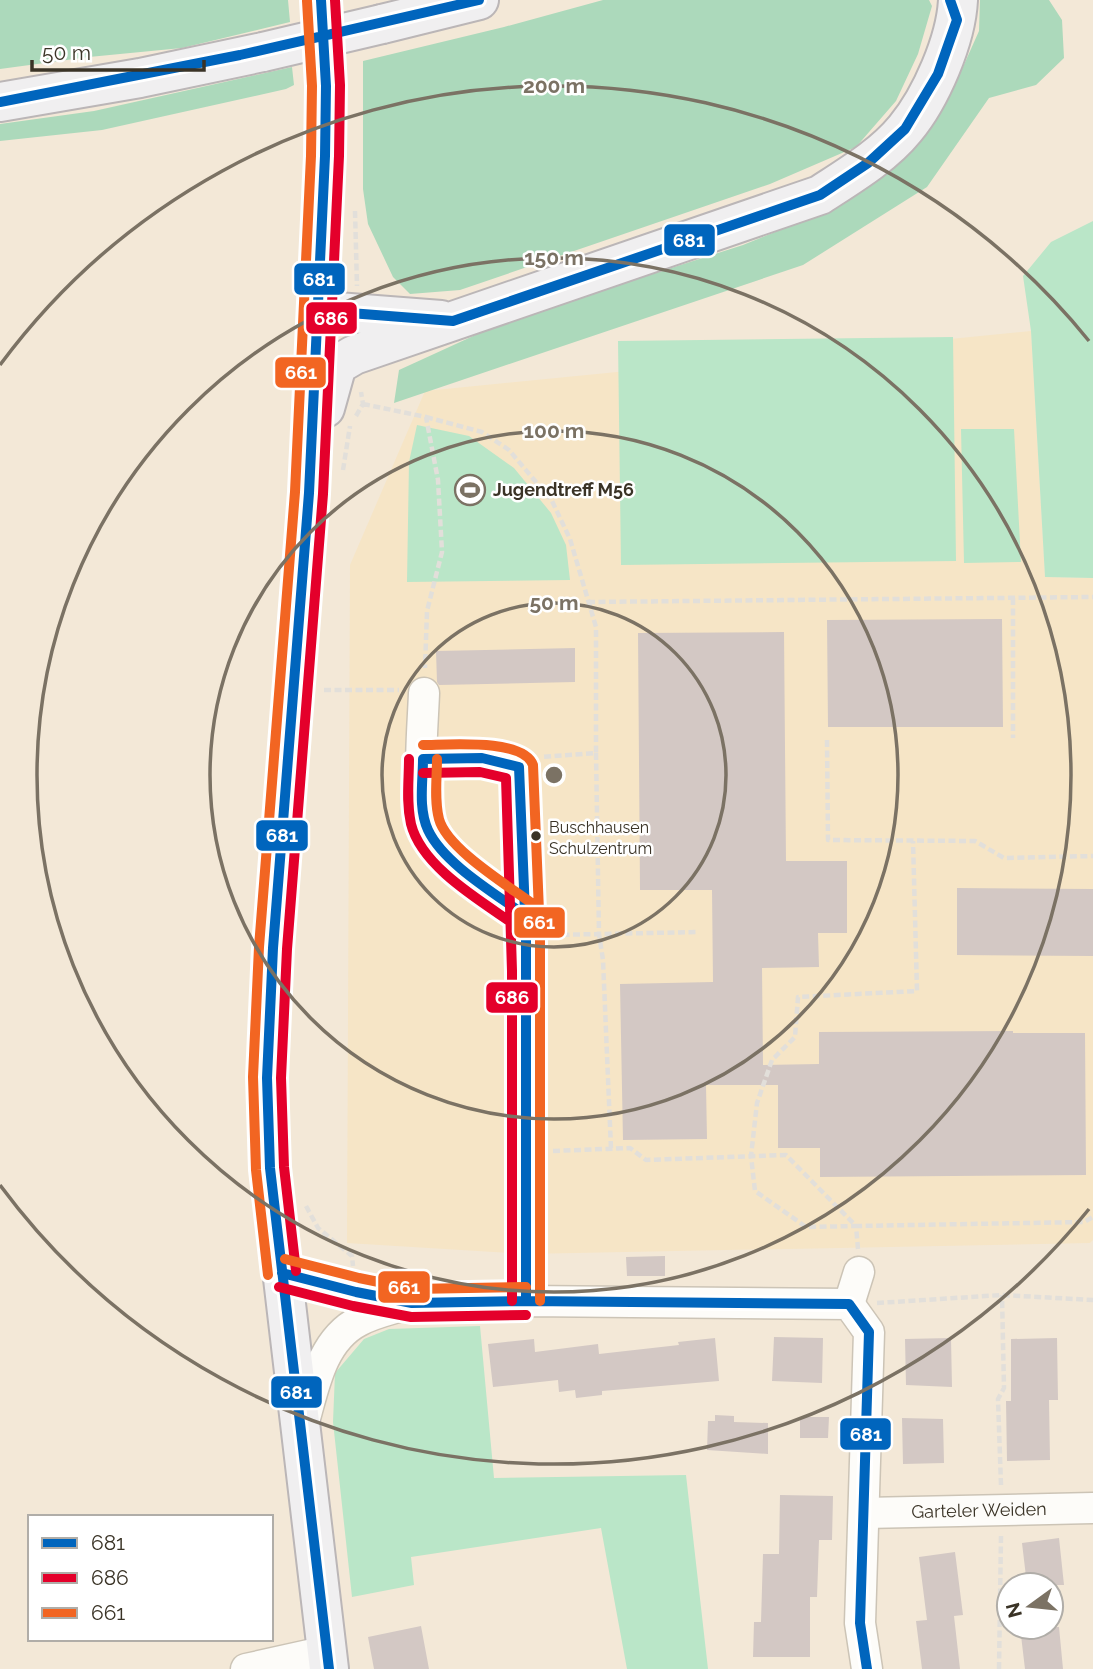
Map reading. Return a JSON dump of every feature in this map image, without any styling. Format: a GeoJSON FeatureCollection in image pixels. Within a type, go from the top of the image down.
{"type":"FeatureCollection","features":[{"type":"Feature","properties":{"kind":"main road"},"geometry":{"type":"LineString","coordinates":[[321,0],[326,86],[317,323],[325,486]]}},
{"type":"Feature","properties":{"kind":"main road"},"geometry":{"type":"LineString","coordinates":[[0,102],[140,78],[479,0]]}},
{"type":"Feature","properties":{"kind":"main road"},"geometry":{"type":"LineString","coordinates":[[328,1660],[270,1168],[267,1078],[273,948],[325,486],[327,396],[337,365],[354,355],[820,195],[868,163],[905,129],[939,74],[955,7]]}},
{"type":"Feature","properties":{"kind":"main road"},"geometry":{"type":"LineString","coordinates":[[320,265],[337,295],[356,312]]}},
{"type":"Feature","properties":{"kind":"main road"},"geometry":{"type":"LineString","coordinates":[[317,323],[337,312],[453,321]]}},
{"type":"Feature","properties":{"kind":"main road"},"geometry":{"type":"LineString","coordinates":[[317,323],[334,344],[354,355]]}},
{"type":"Feature","properties":{"kind":"street"},"geometry":{"type":"LineString","coordinates":[[424,693],[422,805],[429,830],[452,859],[526,926]]}},
{"type":"Feature","properties":{"kind":"street"},"geometry":{"type":"LineString","coordinates":[[423,759],[482,758],[519,767],[524,826],[526,926],[526,1301]]}},
{"type":"Feature","properties":{"kind":"street"},"geometry":{"type":"LineString","coordinates":[[849,1304],[859,1272]]}},
{"type":"Feature","properties":{"kind":"street"},"geometry":{"type":"LineString","coordinates":[[282,1273],[412,1303],[526,1301],[849,1304]]}},
{"type":"Feature","properties":{"kind":"street"},"geometry":{"type":"LineString","coordinates":[[302,1430],[320,1363],[347,1329],[360,1320],[412,1303]]}},
{"type":"Feature","properties":{"kind":"street"},"geometry":{"type":"LineString","coordinates":[[849,1304],[869,1332],[860,1623],[867,1669]]}},
{"type":"Feature","properties":{"kind":"street","name":"Garteler Weiden"},"geometry":{"type":"LineString","coordinates":[[865,1513],[1093,1508]]}},
{"type":"Feature","properties":{"kind":"street"},"geometry":{"type":"LineString","coordinates":[[246,1669],[328,1660]]}},
{"type":"Feature","properties":{"kind":"path"},"geometry":{"type":"LineString","coordinates":[[325,486],[349,427],[363,404],[426,417],[482,432],[509,450],[552,500],[570,539],[596,627],[599,934],[603,960],[611,1149]]}},
{"type":"Feature","properties":{"kind":"path"},"geometry":{"type":"LineString","coordinates":[[323,677],[322,690],[406,690],[424,693],[427,611],[442,552],[438,480],[426,417]]}},
{"type":"Feature","properties":{"kind":"path"},"geometry":{"type":"LineString","coordinates":[[588,602],[1093,597]]}},
{"type":"Feature","properties":{"kind":"path"},"geometry":{"type":"LineString","coordinates":[[1013,598],[1013,738]]}},
{"type":"Feature","properties":{"kind":"path"},"geometry":{"type":"LineString","coordinates":[[827,740],[828,840],[975,841],[1004,858],[1093,856]]}},
{"type":"Feature","properties":{"kind":"path"},"geometry":{"type":"LineString","coordinates":[[519,767],[544,756],[596,753]]}},
{"type":"Feature","properties":{"kind":"path"},"geometry":{"type":"LineString","coordinates":[[913,841],[917,991],[798,997],[795,1037],[772,1060],[757,1103],[751,1156],[755,1191],[806,1227],[1084,1222],[1093,1217]]}},
{"type":"Feature","properties":{"kind":"path"},"geometry":{"type":"LineString","coordinates":[[526,926],[599,934],[698,932]]}},
{"type":"Feature","properties":{"kind":"path"},"geometry":{"type":"LineString","coordinates":[[527,1151],[630,1148],[646,1160],[786,1155],[856,1226]]}},
{"type":"Feature","properties":{"kind":"path"},"geometry":{"type":"LineString","coordinates":[[300,1194],[318,1228],[352,1256],[353,1268]]}},
{"type":"Feature","properties":{"kind":"path"},"geometry":{"type":"LineString","coordinates":[[849,1304],[1002,1295],[1093,1300]]}},
{"type":"Feature","properties":{"kind":"path"},"geometry":{"type":"LineString","coordinates":[[1001,1487],[998,1399],[1004,1388],[1002,1295]]}},
{"type":"Feature","properties":{"kind":"path"},"geometry":{"type":"LineString","coordinates":[[999,1669],[1001,1522]]}},
{"type":"Feature","properties":{"kind":"shaded area"},"geometry":{"type":"Polygon","coordinates":[[[1031,331],[1045,577],[1093,578],[1093,1240],[1090,1243],[525,1254],[347,1243],[350,565],[425,391],[1031,331]]]}},
{"type":"Feature","properties":{"kind":"green space"},"geometry":{"type":"Polygon","coordinates":[[[0,0],[288,0],[290,22],[182,48],[0,69],[0,0]]]}},
{"type":"Feature","properties":{"kind":"green space"},"geometry":{"type":"Polygon","coordinates":[[[603,0],[929,0],[932,6],[918,54],[896,101],[856,147],[770,184],[460,290],[410,294],[393,277],[368,224],[363,189],[363,61],[603,0]]]}},
{"type":"Feature","properties":{"kind":"green space"},"geometry":{"type":"Polygon","coordinates":[[[980,0],[1049,0],[1062,20],[1064,58],[1036,85],[989,98],[927,187],[803,265],[394,403],[399,370],[506,321],[743,245],[820,214],[912,146],[954,87],[979,31],[980,0]]]}},
{"type":"Feature","properties":{"kind":"green space"},"geometry":{"type":"Polygon","coordinates":[[[292,67],[294,85],[286,89],[102,130],[0,141],[0,124],[94,111],[292,67]]]}},
{"type":"Feature","properties":{"kind":"green space"},"geometry":{"type":"Polygon","coordinates":[[[1093,221],[1093,578],[1045,577],[1031,331],[1023,276],[1051,242],[1093,221]]]}},
{"type":"Feature","properties":{"kind":"green space"},"geometry":{"type":"Polygon","coordinates":[[[953,337],[956,561],[621,565],[618,341],[953,337]]]}},
{"type":"Feature","properties":{"kind":"green space","name":"Jugendtreff M56"},"geometry":{"type":"Polygon","coordinates":[[[417,425],[469,436],[514,468],[551,513],[566,545],[570,580],[407,582],[409,462],[417,425]]]}},
{"type":"Feature","properties":{"kind":"green space"},"geometry":{"type":"Polygon","coordinates":[[[961,429],[1014,429],[1021,562],[964,563],[961,429]]]}},
{"type":"Feature","properties":{"kind":"green space"},"geometry":{"type":"Polygon","coordinates":[[[480,1326],[494,1478],[686,1475],[708,1669],[627,1669],[601,1528],[411,1557],[414,1585],[352,1597],[333,1422],[335,1373],[364,1339],[389,1329],[480,1326]]]}},
{"type":"Feature","properties":{"kind":"building"},"geometry":{"type":"Polygon","coordinates":[[[1002,619],[1003,727],[828,727],[827,620],[1002,619]]]}},
{"type":"Feature","properties":{"kind":"building"},"geometry":{"type":"Polygon","coordinates":[[[784,632],[786,861],[847,861],[847,933],[818,933],[819,967],[762,968],[763,1065],[819,1064],[819,1032],[1085,1033],[1086,1175],[820,1177],[820,1148],[778,1148],[778,1085],[706,1085],[707,1139],[623,1140],[620,984],[713,982],[712,890],[640,890],[638,633],[784,632]]]}},
{"type":"Feature","properties":{"kind":"building"},"geometry":{"type":"Polygon","coordinates":[[[575,648],[575,682],[439,685],[437,682],[436,651],[575,648]]]}},
{"type":"Feature","properties":{"kind":"building"},"geometry":{"type":"Polygon","coordinates":[[[957,888],[1093,889],[1093,956],[957,955],[957,888]]]}},
{"type":"Feature","properties":{"kind":"building"},"geometry":{"type":"Polygon","coordinates":[[[665,1256],[665,1276],[627,1276],[626,1257],[665,1256]]]}},
{"type":"Feature","properties":{"kind":"building"},"geometry":{"type":"Polygon","coordinates":[[[774,1337],[823,1338],[822,1383],[772,1381],[774,1337]]]}},
{"type":"Feature","properties":{"kind":"building"},"geometry":{"type":"Polygon","coordinates":[[[715,1338],[719,1381],[602,1391],[602,1395],[576,1398],[575,1390],[559,1392],[558,1380],[493,1387],[488,1344],[534,1339],[535,1352],[598,1344],[599,1354],[715,1338]]]}},
{"type":"Feature","properties":{"kind":"building"},"geometry":{"type":"Polygon","coordinates":[[[951,1338],[952,1387],[906,1385],[905,1339],[951,1338]]]}},
{"type":"Feature","properties":{"kind":"building"},"geometry":{"type":"Polygon","coordinates":[[[1057,1338],[1058,1400],[1049,1400],[1050,1460],[1007,1461],[1006,1401],[1011,1401],[1011,1339],[1057,1338]]]}},
{"type":"Feature","properties":{"kind":"building"},"geometry":{"type":"Polygon","coordinates":[[[715,1415],[734,1416],[734,1422],[768,1423],[768,1454],[707,1450],[708,1421],[715,1421],[715,1415]]]}},
{"type":"Feature","properties":{"kind":"building"},"geometry":{"type":"Polygon","coordinates":[[[800,1417],[829,1417],[828,1438],[800,1438],[800,1417]]]}},
{"type":"Feature","properties":{"kind":"building"},"geometry":{"type":"Polygon","coordinates":[[[902,1418],[943,1419],[944,1463],[903,1464],[902,1418]]]}},
{"type":"Feature","properties":{"kind":"building"},"geometry":{"type":"Polygon","coordinates":[[[780,1495],[833,1496],[832,1540],[819,1540],[817,1597],[810,1597],[810,1657],[753,1657],[754,1622],[761,1622],[763,1554],[779,1554],[780,1495]]]}},
{"type":"Feature","properties":{"kind":"building"},"geometry":{"type":"Polygon","coordinates":[[[1059,1538],[1063,1571],[1025,1571],[1022,1543],[1059,1538]]]}},
{"type":"Feature","properties":{"kind":"building"},"geometry":{"type":"Polygon","coordinates":[[[955,1552],[963,1615],[954,1616],[960,1669],[922,1669],[916,1621],[927,1620],[919,1557],[955,1552]]]}},
{"type":"Feature","properties":{"kind":"building"},"geometry":{"type":"Polygon","coordinates":[[[421,1626],[429,1669],[374,1669],[368,1637],[421,1626]]]}},
{"type":"Feature","properties":{"kind":"building"},"geometry":{"type":"Polygon","coordinates":[[[1022,1641],[1060,1641],[1063,1669],[1025,1669],[1022,1641]]]}},
{"type":"Feature","properties":{"kind":"transit line","name":"681"},"geometry":{"type":"LineString","coordinates":[[321,0],[326,86],[325,156],[309,493],[273,948],[267,1078],[270,1168],[329,1669]]}},
{"type":"Feature","properties":{"kind":"transit line","name":"686"},"geometry":{"type":"LineString","coordinates":[[296,1271],[284,1167],[281,1078],[287,949],[323,494],[339,156],[340,85],[335,0]]}},
{"type":"Feature","properties":{"kind":"transit line","name":"681"},"geometry":{"type":"LineString","coordinates":[[0,102],[240,55],[479,0]]}},
{"type":"Feature","properties":{"kind":"transit line","name":"681"},"geometry":{"type":"LineString","coordinates":[[317,323],[337,312],[453,321],[820,195],[868,163],[905,129],[938,74],[957,20],[950,0]]}},
{"type":"Feature","properties":{"kind":"transit line","name":"661"},"geometry":{"type":"LineString","coordinates":[[268,1275],[256,1170],[253,1077],[259,947],[295,492],[311,156],[312,86],[307,1]]}},
{"type":"Feature","properties":{"kind":"transit line","name":"661"},"geometry":{"type":"LineString","coordinates":[[423,745],[466,744],[500,747],[515,750],[526,756],[533,765],[540,936],[540,1301]]}},
{"type":"Feature","properties":{"kind":"transit line","name":"681"},"geometry":{"type":"LineString","coordinates":[[423,759],[482,758],[519,767],[526,937],[526,1301]]}},
{"type":"Feature","properties":{"kind":"transit line","name":"686"},"geometry":{"type":"LineString","coordinates":[[409,759],[409,808],[417,840],[427,855],[456,883],[518,927]]}},
{"type":"Feature","properties":{"kind":"transit line","name":"681"},"geometry":{"type":"LineString","coordinates":[[423,759],[423,813],[428,830],[436,843],[472,878],[526,916]]}},
{"type":"Feature","properties":{"kind":"transit line","name":"661"},"geometry":{"type":"LineString","coordinates":[[437,759],[437,804],[444,831],[466,854],[534,905]]}},
{"type":"Feature","properties":{"kind":"transit line","name":"686"},"geometry":{"type":"LineString","coordinates":[[423,773],[480,772],[506,778],[512,971],[512,1301]]}},
{"type":"Feature","properties":{"kind":"transit line","name":"661"},"geometry":{"type":"LineString","coordinates":[[285,1259],[413,1289],[526,1287]]}},
{"type":"Feature","properties":{"kind":"transit line","name":"681"},"geometry":{"type":"LineString","coordinates":[[282,1273],[412,1303],[526,1301],[849,1304],[869,1332],[860,1623],[867,1669]]}},
{"type":"Feature","properties":{"kind":"transit line","name":"686"},"geometry":{"type":"LineString","coordinates":[[279,1287],[353,1306],[411,1317],[526,1315]]}},
{"type":"Feature","properties":{"kind":"place","name":"Jugendtreff M56"},"geometry":{"type":"Point","coordinates":[470,490]}},
{"type":"Feature","properties":{"kind":"place","name":"Buschhausen Schulzentrum"},"geometry":{"type":"Point","coordinates":[536,836]}}]}
